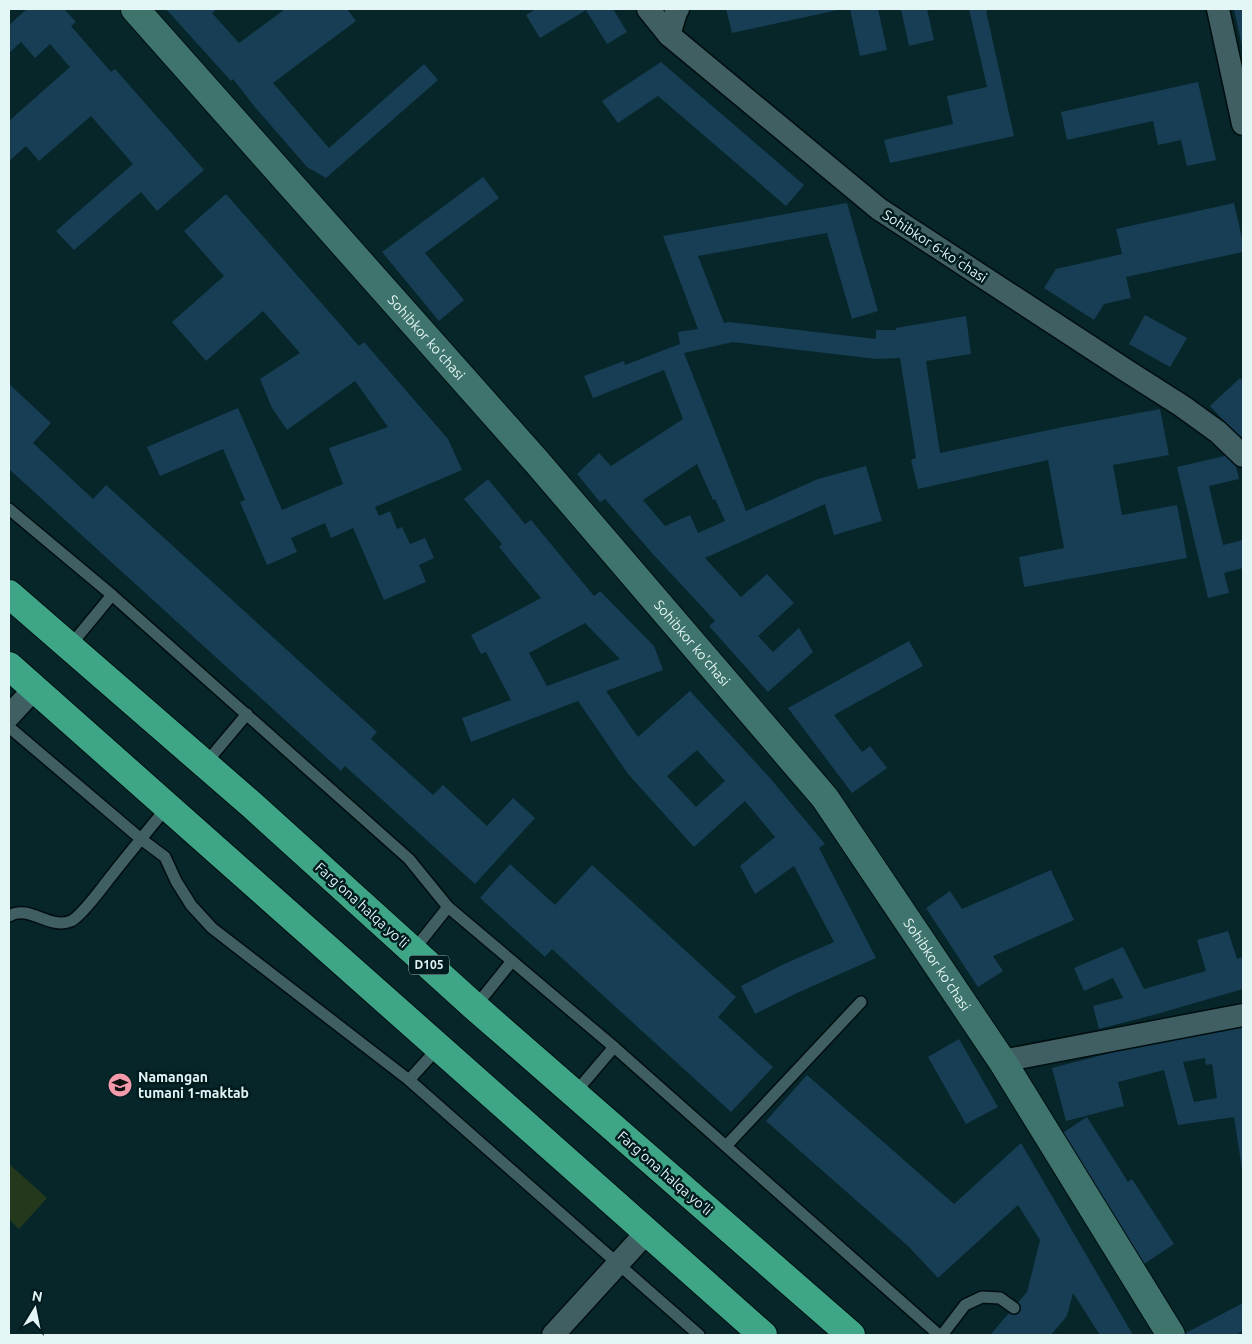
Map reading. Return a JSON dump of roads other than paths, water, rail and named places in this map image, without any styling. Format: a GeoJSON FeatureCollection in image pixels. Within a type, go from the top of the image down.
{"type":"FeatureCollection","features":[{"type":"Feature","properties":{"kind":"highway","name":"Farg‘ona halqa yo‘li"},"geometry":{"type":"LineString","coordinates":[[9,594],[205,764],[475,1007],[851,1335]]}},
{"type":"Feature","properties":{"kind":"highway"},"geometry":{"type":"LineString","coordinates":[[9,666],[763,1335]]}},
{"type":"Feature","properties":{"kind":"street","name":"Sohibkor ko'chasi"},"geometry":{"type":"LineString","coordinates":[[135,9],[537,462],[826,798],[1002,1062],[1170,1335]]}},
{"type":"Feature","properties":{"kind":"street","name":"Sohibkor 6-koʼchasi"},"geometry":{"type":"LineString","coordinates":[[648,9],[669,35],[878,209],[1182,406],[1218,432],[1243,456]]}},
{"type":"Feature","properties":{"kind":"street"},"geometry":{"type":"LineString","coordinates":[[669,35],[678,9]]}},
{"type":"Feature","properties":{"kind":"street"},"geometry":{"type":"LineString","coordinates":[[1218,9],[1243,124]]}},
{"type":"Feature","properties":{"kind":"street"},"geometry":{"type":"LineString","coordinates":[[9,716],[34,689]]}},
{"type":"Feature","properties":{"kind":"street"},"geometry":{"type":"LineString","coordinates":[[1002,1062],[1243,1016]]}},
{"type":"Feature","properties":{"kind":"street"},"geometry":{"type":"LineString","coordinates":[[553,1335],[646,1232]]}},
{"type":"Feature","properties":{"kind":"lane"},"geometry":{"type":"LineString","coordinates":[[9,509],[112,595],[409,859],[448,907],[614,1047],[941,1335],[965,1305],[982,1297],[1000,1298],[1014,1308]]}},
{"type":"Feature","properties":{"kind":"lane"},"geometry":{"type":"LineString","coordinates":[[70,646],[112,595]]}},
{"type":"Feature","properties":{"kind":"lane"},"geometry":{"type":"LineString","coordinates":[[205,764],[246,714]]}},
{"type":"Feature","properties":{"kind":"lane"},"geometry":{"type":"LineString","coordinates":[[9,727],[141,839],[165,857],[176,881],[191,905],[212,928],[409,1080],[699,1335]]}},
{"type":"Feature","properties":{"kind":"lane"},"geometry":{"type":"LineString","coordinates":[[9,916],[14,913],[24,912],[50,921],[72,921],[89,905],[167,807]]}},
{"type":"Feature","properties":{"kind":"lane"},"geometry":{"type":"LineString","coordinates":[[413,951],[448,907]]}},
{"type":"Feature","properties":{"kind":"lane"},"geometry":{"type":"LineString","coordinates":[[475,1007],[512,961]]}},
{"type":"Feature","properties":{"kind":"lane"},"geometry":{"type":"LineString","coordinates":[[726,1146],[861,1002]]}},
{"type":"Feature","properties":{"kind":"lane"},"geometry":{"type":"LineString","coordinates":[[574,1094],[614,1047]]}},
{"type":"Feature","properties":{"kind":"lane"},"geometry":{"type":"LineString","coordinates":[[409,1080],[438,1048]]}},
{"type":"Feature","properties":{"kind":"place","name":"Namangan tumani 1-maktab"},"geometry":{"type":"Point","coordinates":[120,1085]}}]}
